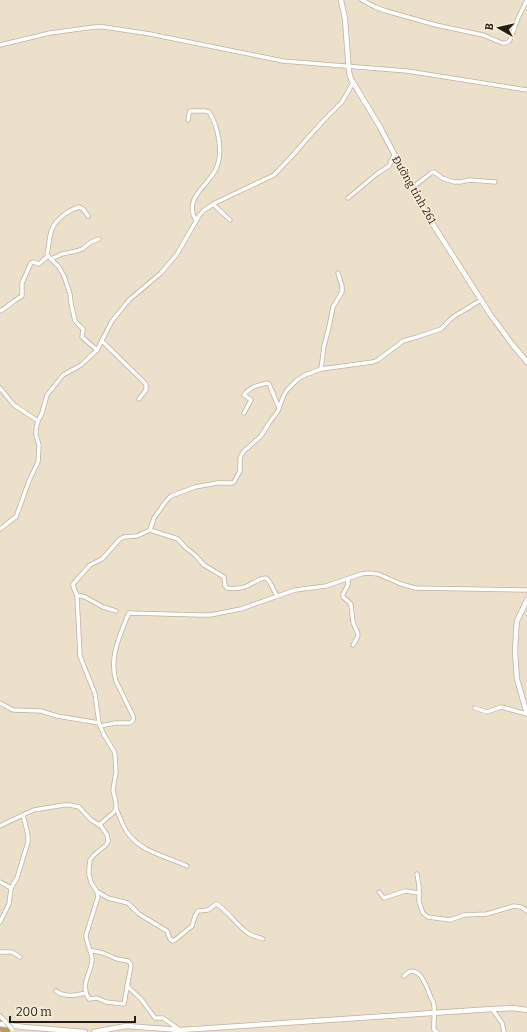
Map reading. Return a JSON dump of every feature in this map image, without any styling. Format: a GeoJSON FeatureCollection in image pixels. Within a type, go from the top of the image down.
{"type":"FeatureCollection","features":[{"type":"Feature","properties":{"kind":"main road","name":"Đường tỉnh 261"},"geometry":{"type":"LineString","coordinates":[[341,0],[345,26],[348,66],[353,83],[380,127],[426,214],[481,300],[512,344],[527,362]]}},
{"type":"Feature","properties":{"kind":"main road"},"geometry":{"type":"LineString","coordinates":[[527,600],[516,626],[515,652],[517,679],[527,714]]}},
{"type":"Feature","properties":{"kind":"main road"},"geometry":{"type":"LineString","coordinates":[[94,1032],[126,1026],[181,1031],[492,1009],[514,1008],[527,1010]]}},
{"type":"Feature","properties":{"kind":"main road"},"geometry":{"type":"LineString","coordinates":[[3,1024],[85,1032]]}},
{"type":"Feature","properties":{"kind":"street"},"geometry":{"type":"LineString","coordinates":[[362,0],[375,8],[483,35],[504,43],[510,40],[518,18],[527,0]]}},
{"type":"Feature","properties":{"kind":"street"},"geometry":{"type":"LineString","coordinates":[[0,45],[50,33],[104,27],[150,34],[283,61],[408,71],[527,90]]}},
{"type":"Feature","properties":{"kind":"street"},"geometry":{"type":"LineString","coordinates":[[0,529],[16,517],[28,481],[38,462],[39,445],[36,432],[38,421],[47,395],[63,375],[80,365],[97,350],[112,321],[129,300],[161,273],[177,254],[196,220],[203,211],[213,204],[274,175],[342,102],[353,83]]}},
{"type":"Feature","properties":{"kind":"street"},"geometry":{"type":"LineString","coordinates":[[188,120],[188,114],[190,111],[209,112],[219,143],[219,159],[216,170],[202,187],[194,201],[192,213],[196,220]]}},
{"type":"Feature","properties":{"kind":"street"},"geometry":{"type":"LineString","coordinates":[[348,198],[378,173],[389,166],[394,155]]}},
{"type":"Feature","properties":{"kind":"street"},"geometry":{"type":"LineString","coordinates":[[412,188],[434,172],[442,178],[454,182],[470,180],[495,182]]}},
{"type":"Feature","properties":{"kind":"street"},"geometry":{"type":"LineString","coordinates":[[213,204],[230,220]]}},
{"type":"Feature","properties":{"kind":"street"},"geometry":{"type":"LineString","coordinates":[[88,216],[83,209],[79,207],[59,219],[51,231],[49,257],[59,267],[64,276],[76,321],[83,328],[82,337],[97,350]]}},
{"type":"Feature","properties":{"kind":"street"},"geometry":{"type":"LineString","coordinates":[[0,311],[23,295],[22,283],[31,263],[33,262],[39,264],[49,257],[82,250],[91,242],[99,239]]}},
{"type":"Feature","properties":{"kind":"street"},"geometry":{"type":"LineString","coordinates":[[320,369],[333,307],[342,292],[342,286],[338,273]]}},
{"type":"Feature","properties":{"kind":"street"},"geometry":{"type":"LineString","coordinates":[[150,530],[154,518],[166,501],[172,496],[195,487],[234,482],[240,471],[242,452],[261,436],[279,408],[283,397],[292,385],[305,375],[320,369],[373,362],[378,360],[403,341],[441,329],[453,317],[481,300]]}},
{"type":"Feature","properties":{"kind":"street"},"geometry":{"type":"LineString","coordinates":[[102,341],[146,384],[146,390],[139,399]]}},
{"type":"Feature","properties":{"kind":"street"},"geometry":{"type":"LineString","coordinates":[[244,413],[251,400],[244,394],[252,388],[267,383],[269,384],[279,408]]}},
{"type":"Feature","properties":{"kind":"street"},"geometry":{"type":"LineString","coordinates":[[0,388],[14,405],[38,421]]}},
{"type":"Feature","properties":{"kind":"street"},"geometry":{"type":"LineString","coordinates":[[187,866],[145,848],[136,841],[126,831],[116,809],[113,790],[116,772],[115,755],[99,724],[95,694],[80,656],[77,595],[73,584],[90,565],[102,558],[121,538],[137,536],[150,530],[178,539],[206,567],[224,577],[225,586],[227,588],[241,588],[262,578],[266,578],[277,596]]}},
{"type":"Feature","properties":{"kind":"street"},"geometry":{"type":"LineString","coordinates":[[0,703],[13,710],[41,711],[57,716],[99,724],[130,723],[133,720],[133,716],[114,676],[113,660],[115,647],[129,613],[210,615],[241,609],[295,590],[331,585],[361,574],[369,573],[378,574],[401,584],[416,588],[527,590]]}},
{"type":"Feature","properties":{"kind":"street"},"geometry":{"type":"LineString","coordinates":[[348,579],[348,585],[343,597],[350,603],[353,622],[359,636],[353,645]]}},
{"type":"Feature","properties":{"kind":"street"},"geometry":{"type":"LineString","coordinates":[[77,595],[85,597],[103,607],[116,611]]}},
{"type":"Feature","properties":{"kind":"street"},"geometry":{"type":"LineString","coordinates":[[475,708],[487,712],[501,707],[527,714]]}},
{"type":"Feature","properties":{"kind":"street"},"geometry":{"type":"LineString","coordinates":[[0,826],[34,810],[70,805],[79,807],[91,820],[101,826],[107,835],[108,842],[90,860],[89,875],[98,897],[86,935],[86,940],[92,961],[85,984],[86,993],[89,999],[97,998],[106,1002],[123,1005],[125,1003],[130,963],[103,953],[89,950]]}},
{"type":"Feature","properties":{"kind":"street"},"geometry":{"type":"LineString","coordinates":[[99,825],[116,809]]}},
{"type":"Feature","properties":{"kind":"street"},"geometry":{"type":"LineString","coordinates":[[0,922],[10,901],[12,888],[17,878],[28,842],[28,835],[23,814]]}},
{"type":"Feature","properties":{"kind":"street"},"geometry":{"type":"LineString","coordinates":[[417,874],[419,902],[423,913],[428,917],[447,920],[464,915],[487,914],[514,906],[521,907],[527,911]]}},
{"type":"Feature","properties":{"kind":"street"},"geometry":{"type":"LineString","coordinates":[[0,882],[12,888]]}},
{"type":"Feature","properties":{"kind":"street"},"geometry":{"type":"LineString","coordinates":[[379,892],[384,898],[408,890],[419,893]]}},
{"type":"Feature","properties":{"kind":"street"},"geometry":{"type":"LineString","coordinates":[[97,892],[108,898],[128,903],[139,914],[167,931],[170,939],[173,941],[192,926],[198,911],[208,910],[216,904],[221,906],[247,933],[263,939]]}},
{"type":"Feature","properties":{"kind":"street"},"geometry":{"type":"LineString","coordinates":[[0,952],[12,952],[20,957]]}},
{"type":"Feature","properties":{"kind":"street"},"geometry":{"type":"LineString","coordinates":[[404,976],[407,973],[413,971],[416,972],[421,976],[427,986],[433,1001],[434,1030],[436,1032]]}},
{"type":"Feature","properties":{"kind":"street"},"geometry":{"type":"LineString","coordinates":[[127,986],[141,999],[155,1018],[163,1018],[181,1031]]}},
{"type":"Feature","properties":{"kind":"street"},"geometry":{"type":"LineString","coordinates":[[56,991],[60,994],[69,996],[86,993]]}},
{"type":"Feature","properties":{"kind":"street"},"geometry":{"type":"LineString","coordinates":[[492,1009],[502,1023],[504,1032]]}},
{"type":"Feature","properties":{"kind":"street"},"geometry":{"type":"LineString","coordinates":[[0,1016],[3,1024],[13,1031]]}},
{"type":"Feature","properties":{"kind":"waterway"},"geometry":{"type":"LineString","coordinates":[[0,1024],[6,1032]]}}]}
